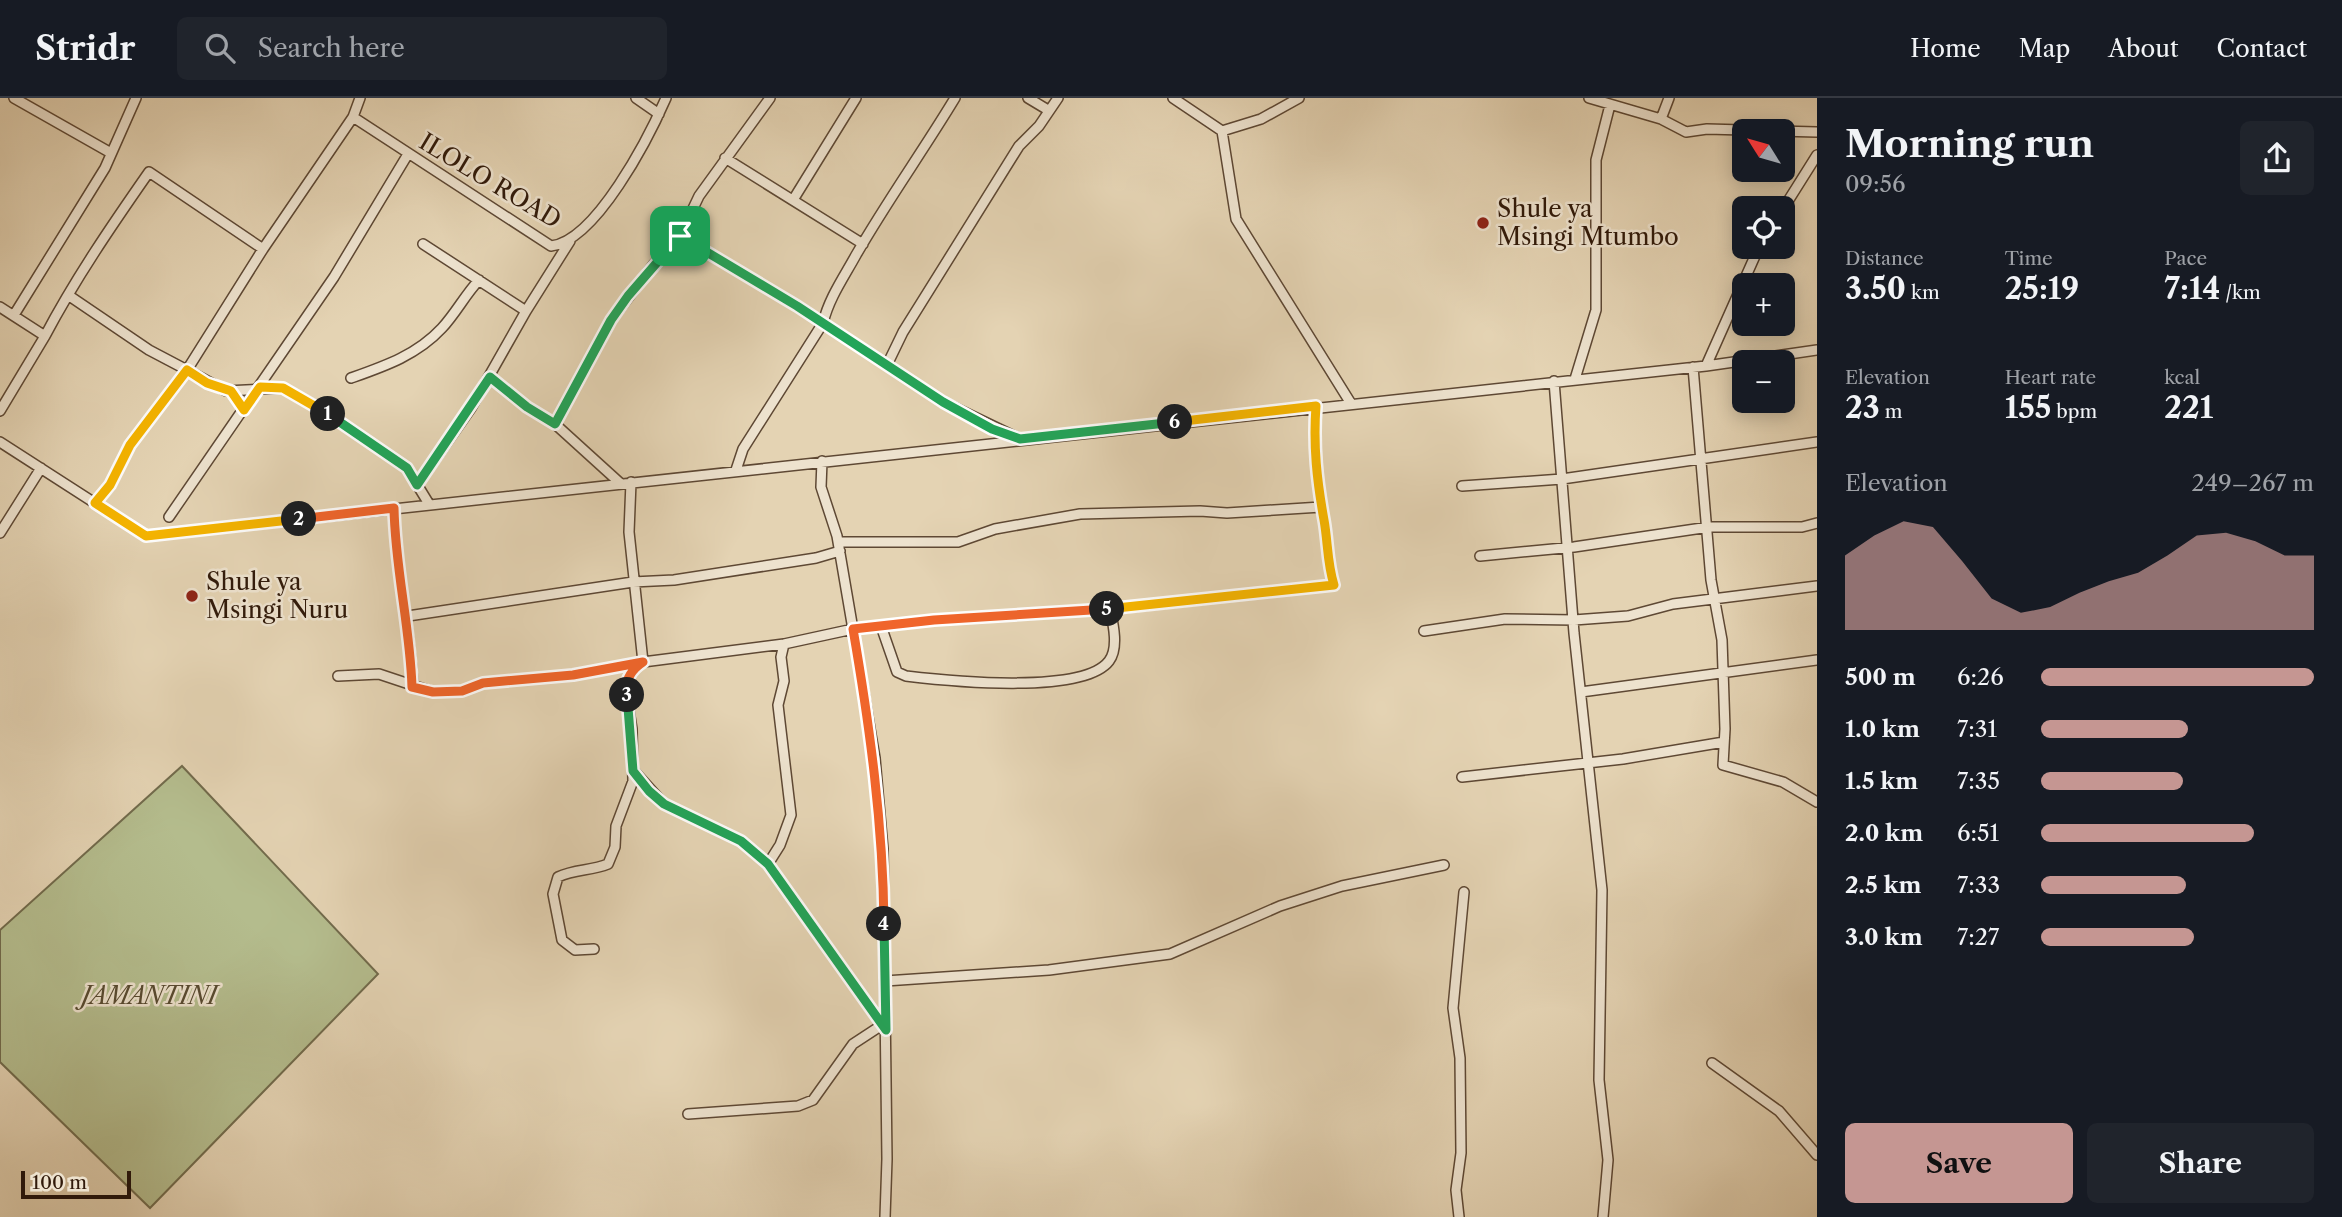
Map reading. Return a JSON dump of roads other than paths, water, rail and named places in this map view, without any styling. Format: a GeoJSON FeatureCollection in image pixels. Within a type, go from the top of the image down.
{"type":"FeatureCollection","features":[{"type":"Feature","properties":{"kind":"street"},"geometry":{"type":"LineString","coordinates":[[14,315],[111,153],[136,98]]}},
{"type":"Feature","properties":{"kind":"street"},"geometry":{"type":"LineString","coordinates":[[95,503],[110,485],[130,445],[187,370],[263,249],[353,117],[360,98]]}},
{"type":"Feature","properties":{"kind":"street"},"geometry":{"type":"LineString","coordinates":[[636,98],[659,114]]}},
{"type":"Feature","properties":{"kind":"street","name":"ILOLO ROAD"},"geometry":{"type":"LineString","coordinates":[[353,117],[551,246],[565,244],[602,207],[629,172],[666,98]]}},
{"type":"Feature","properties":{"kind":"street"},"geometry":{"type":"LineString","coordinates":[[555,424],[611,320],[680,236],[699,196],[770,98]]}},
{"type":"Feature","properties":{"kind":"street"},"geometry":{"type":"LineString","coordinates":[[793,200],[856,98]]}},
{"type":"Feature","properties":{"kind":"street"},"geometry":{"type":"LineString","coordinates":[[736,470],[743,449],[823,323],[828,304],[863,244],[955,98]]}},
{"type":"Feature","properties":{"kind":"street"},"geometry":{"type":"LineString","coordinates":[[1028,98],[1048,110]]}},
{"type":"Feature","properties":{"kind":"street"},"geometry":{"type":"LineString","coordinates":[[887,365],[903,332],[1019,146],[1039,126],[1058,98]]}},
{"type":"Feature","properties":{"kind":"street"},"geometry":{"type":"LineString","coordinates":[[1173,98],[1222,131],[1236,219],[1350,402]]}},
{"type":"Feature","properties":{"kind":"street"},"geometry":{"type":"LineString","coordinates":[[1222,131],[1261,119],[1299,98]]}},
{"type":"Feature","properties":{"kind":"street"},"geometry":{"type":"LineString","coordinates":[[1589,98],[1661,119],[1686,132],[1707,129],[1817,132]]}},
{"type":"Feature","properties":{"kind":"street"},"geometry":{"type":"LineString","coordinates":[[1661,119],[1669,98]]}},
{"type":"Feature","properties":{"kind":"street"},"geometry":{"type":"LineString","coordinates":[[19,100],[111,153]]}},
{"type":"Feature","properties":{"kind":"street"},"geometry":{"type":"LineString","coordinates":[[1575,379],[1596,310],[1596,160],[1610,105]]}},
{"type":"Feature","properties":{"kind":"street"},"geometry":{"type":"LineString","coordinates":[[169,517],[334,277],[408,154]]}},
{"type":"Feature","properties":{"kind":"street"},"geometry":{"type":"LineString","coordinates":[[1791,196],[1817,155]]}},
{"type":"Feature","properties":{"kind":"street"},"geometry":{"type":"LineString","coordinates":[[725,158],[863,244]]}},
{"type":"Feature","properties":{"kind":"street"},"geometry":{"type":"LineString","coordinates":[[0,411],[68,295],[149,173],[263,249]]}},
{"type":"Feature","properties":{"kind":"street"},"geometry":{"type":"LineString","coordinates":[[680,236],[823,323],[943,402],[992,429],[1020,439]]}},
{"type":"Feature","properties":{"kind":"street"},"geometry":{"type":"LineString","coordinates":[[417,485],[490,377],[526,311],[571,239]]}},
{"type":"Feature","properties":{"kind":"street"},"geometry":{"type":"LineString","coordinates":[[423,244],[526,311]]}},
{"type":"Feature","properties":{"kind":"street"},"geometry":{"type":"LineString","coordinates":[[1706,366],[1754,259]]}},
{"type":"Feature","properties":{"kind":"street"},"geometry":{"type":"LineString","coordinates":[[351,378],[393,363],[420,348],[442,328],[479,280]]}},
{"type":"Feature","properties":{"kind":"street"},"geometry":{"type":"LineString","coordinates":[[68,295],[149,350],[207,383],[243,392],[260,387],[283,388],[317,407],[407,468],[429,505]]}},
{"type":"Feature","properties":{"kind":"street"},"geometry":{"type":"LineString","coordinates":[[0,307],[45,336]]}},
{"type":"Feature","properties":{"kind":"street"},"geometry":{"type":"LineString","coordinates":[[0,442],[146,536],[1350,402],[1706,366],[1817,350]]}},
{"type":"Feature","properties":{"kind":"street"},"geometry":{"type":"LineString","coordinates":[[1693,367],[1724,671],[1723,765],[1783,782],[1817,802]]}},
{"type":"Feature","properties":{"kind":"street"},"geometry":{"type":"LineString","coordinates":[[490,377],[527,407],[555,424],[620,483]]}},
{"type":"Feature","properties":{"kind":"street"},"geometry":{"type":"LineString","coordinates":[[1554,381],[1567,548],[1602,890],[1599,1080],[1608,1160],[1603,1217]]}},
{"type":"Feature","properties":{"kind":"street"},"geometry":{"type":"LineString","coordinates":[[231,391],[244,410]]}},
{"type":"Feature","properties":{"kind":"street"},"geometry":{"type":"LineString","coordinates":[[338,676],[379,674],[433,692],[462,691],[483,683],[573,675],[643,662],[784,644],[853,629],[1110,608],[1334,585],[1328,565],[1314,466],[1316,406]]}},
{"type":"Feature","properties":{"kind":"street"},"geometry":{"type":"LineString","coordinates":[[1462,486],[1562,479],[1817,442]]}},
{"type":"Feature","properties":{"kind":"street"},"geometry":{"type":"LineString","coordinates":[[822,461],[821,487],[839,547],[875,758],[883,849],[885,1217]]}},
{"type":"Feature","properties":{"kind":"street"},"geometry":{"type":"LineString","coordinates":[[0,533],[41,468]]}},
{"type":"Feature","properties":{"kind":"street"},"geometry":{"type":"LineString","coordinates":[[631,482],[629,532],[643,662]]}},
{"type":"Feature","properties":{"kind":"street"},"geometry":{"type":"LineString","coordinates":[[408,616],[816,558],[839,547],[958,542],[995,529],[1080,514],[1227,513],[1321,507]]}},
{"type":"Feature","properties":{"kind":"street"},"geometry":{"type":"LineString","coordinates":[[394,508],[395,542],[408,616],[412,687]]}},
{"type":"Feature","properties":{"kind":"street"},"geometry":{"type":"LineString","coordinates":[[1480,556],[1567,548],[1709,527],[1801,527],[1817,523]]}},
{"type":"Feature","properties":{"kind":"street"},"geometry":{"type":"LineString","coordinates":[[1424,631],[1505,619],[1574,620],[1628,616],[1673,604],[1817,586]]}},
{"type":"Feature","properties":{"kind":"street"},"geometry":{"type":"LineString","coordinates":[[881,626],[897,672],[906,676],[971,682],[1070,679],[1095,674],[1111,658],[1114,631],[1110,608]]}},
{"type":"Feature","properties":{"kind":"street"},"geometry":{"type":"LineString","coordinates":[[768,864],[780,845],[791,815],[778,705],[784,681],[781,657],[784,644]]}},
{"type":"Feature","properties":{"kind":"street"},"geometry":{"type":"LineString","coordinates":[[1581,692],[1817,660]]}},
{"type":"Feature","properties":{"kind":"street"},"geometry":{"type":"LineString","coordinates":[[594,949],[575,950],[562,940],[553,894],[558,877],[575,869],[594,870],[608,864],[615,847],[616,826],[633,781],[632,729],[625,686],[632,670],[643,662]]}},
{"type":"Feature","properties":{"kind":"street"},"geometry":{"type":"LineString","coordinates":[[1462,777],[1588,762],[1724,741]]}},
{"type":"Feature","properties":{"kind":"street"},"geometry":{"type":"LineString","coordinates":[[633,771],[664,804],[741,841],[768,864],[884,1027]]}},
{"type":"Feature","properties":{"kind":"street"},"geometry":{"type":"LineString","coordinates":[[885,981],[1049,970],[1171,954],[1280,906],[1342,886],[1444,865]]}},
{"type":"Feature","properties":{"kind":"street"},"geometry":{"type":"LineString","coordinates":[[1459,1217],[1456,1190],[1461,1153],[1460,1058],[1453,1008],[1464,892]]}},
{"type":"Feature","properties":{"kind":"street"},"geometry":{"type":"LineString","coordinates":[[688,1114],[798,1106],[813,1100],[853,1044],[884,1027]]}},
{"type":"Feature","properties":{"kind":"street"},"geometry":{"type":"LineString","coordinates":[[1712,1063],[1779,1111],[1817,1155]]}},
{"type":"Feature","properties":{"kind":"place","name":"Shule ya Msingi Mtumbo"},"geometry":{"type":"Point","coordinates":[1483,223]}},
{"type":"Feature","properties":{"kind":"place","name":"Shule ya Msingi Nuru"},"geometry":{"type":"Point","coordinates":[192,596]}},
{"type":"Feature","properties":{"kind":"park label","name":"JAMANTINI"},"geometry":{"type":"Point","coordinates":[149,996]}}]}
